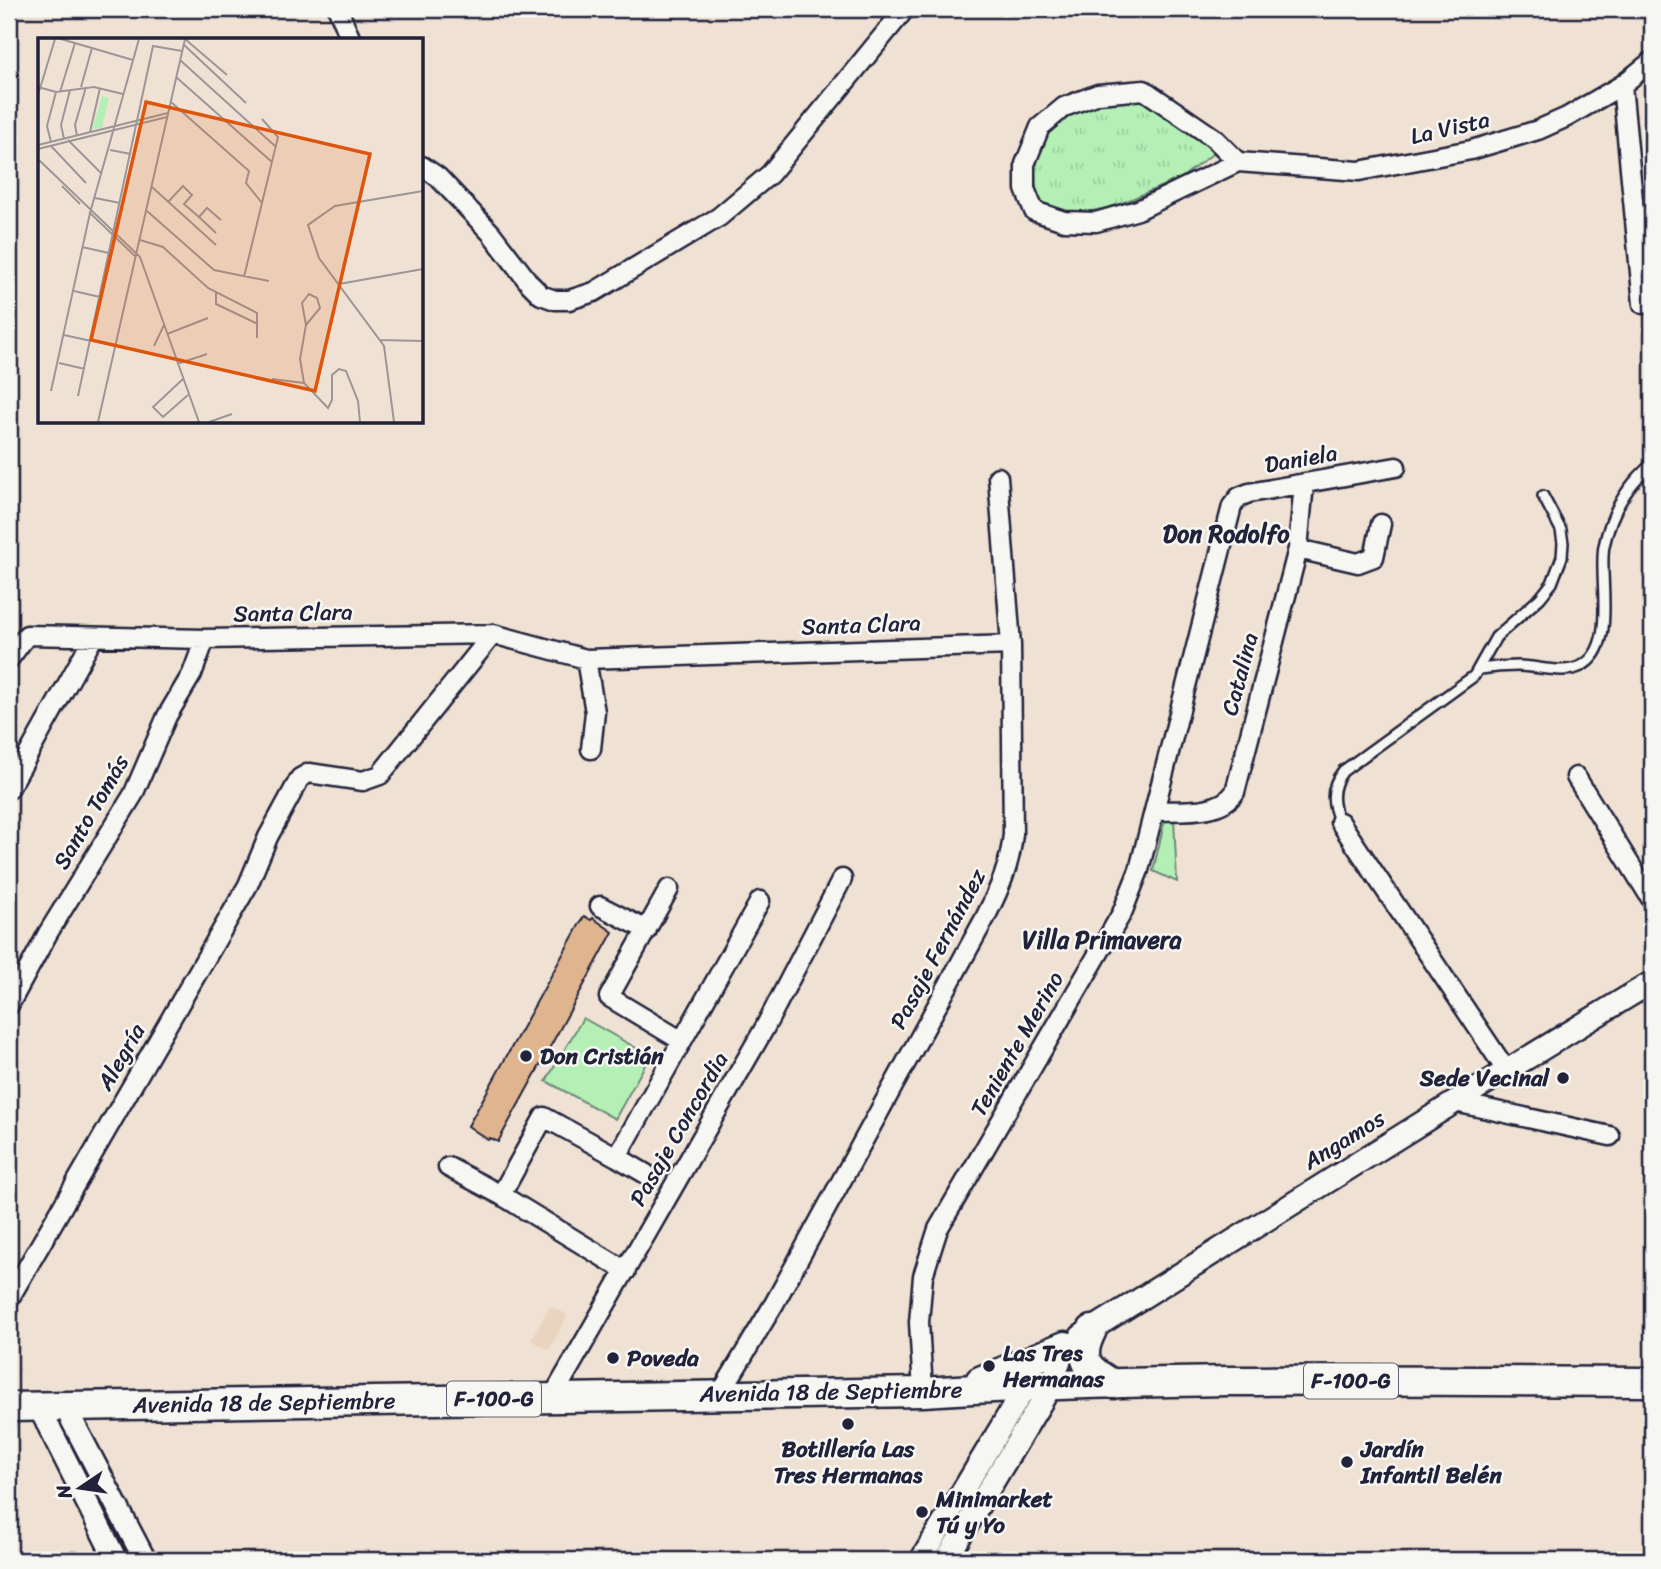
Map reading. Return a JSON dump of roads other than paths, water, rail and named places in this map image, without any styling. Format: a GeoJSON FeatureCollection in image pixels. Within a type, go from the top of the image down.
{"type":"FeatureCollection","features":[{"type":"Feature","properties":{"kind":"main road"},"geometry":{"type":"LineString","coordinates":[[1092,1330],[1084,1348],[1086,1361],[1093,1372],[1114,1384]]}},
{"type":"Feature","properties":{"kind":"main road"},"geometry":{"type":"LineString","coordinates":[[957,1390],[1065,1346]]}},
{"type":"Feature","properties":{"kind":"main road","name":"Avenida 18 de Septiembre"},"geometry":{"type":"LineString","coordinates":[[9,1407],[923,1392],[1114,1384],[1652,1382]]}},
{"type":"Feature","properties":{"kind":"street"},"geometry":{"type":"LineString","coordinates":[[338,9],[350,38]]}},
{"type":"Feature","properties":{"kind":"street"},"geometry":{"type":"LineString","coordinates":[[424,167],[438,177],[491,233],[541,295],[555,300],[569,300],[594,292],[719,217],[770,174],[905,9]]}},
{"type":"Feature","properties":{"kind":"street","name":"La Vista"},"geometry":{"type":"LineString","coordinates":[[1238,162],[1359,171],[1434,159],[1538,130],[1577,112],[1622,85],[1652,61]]}},
{"type":"Feature","properties":{"kind":"street"},"geometry":{"type":"LineString","coordinates":[[1622,85],[1643,304]]}},
{"type":"Feature","properties":{"kind":"street"},"geometry":{"type":"LineString","coordinates":[[1144,90],[1214,138],[1238,162],[1138,210],[1096,222],[1064,221],[1034,211],[1025,188],[1025,164],[1040,127],[1064,107],[1098,94],[1144,90]]}},
{"type":"Feature","properties":{"kind":"street","name":"Daniela"},"geometry":{"type":"LineString","coordinates":[[1228,518],[1239,497],[1395,467]]}},
{"type":"Feature","properties":{"kind":"street","name":"Pasaje Fernández"},"geometry":{"type":"LineString","coordinates":[[719,1396],[775,1304],[1003,882],[1011,856],[1011,645],[998,477]]}},
{"type":"Feature","properties":{"kind":"street","name":"Catalina"},"geometry":{"type":"LineString","coordinates":[[1156,811],[1222,804],[1229,800],[1234,792],[1298,549],[1304,484]]}},
{"type":"Feature","properties":{"kind":"street","name":"Teniente Merino"},"geometry":{"type":"LineString","coordinates":[[923,1392],[919,1322],[923,1276],[938,1229],[1122,913],[1139,870],[1156,811],[1228,518]]}},
{"type":"Feature","properties":{"kind":"street"},"geometry":{"type":"LineString","coordinates":[[1298,549],[1358,563],[1364,562],[1374,557],[1381,524]]}},
{"type":"Feature","properties":{"kind":"street","name":"Santa Clara"},"geometry":{"type":"LineString","coordinates":[[9,659],[27,635],[49,634],[93,638],[205,639],[493,634],[586,659],[1011,645]]}},
{"type":"Feature","properties":{"kind":"street","name":"Alegría"},"geometry":{"type":"LineString","coordinates":[[9,1299],[248,885],[268,837],[300,778],[309,773],[363,781],[380,775],[493,634]]}},
{"type":"Feature","properties":{"kind":"street"},"geometry":{"type":"LineString","coordinates":[[9,789],[93,638]]}},
{"type":"Feature","properties":{"kind":"street","name":"Santo Tomás"},"geometry":{"type":"LineString","coordinates":[[9,1005],[48,933],[133,795],[162,727],[192,674],[205,639]]}},
{"type":"Feature","properties":{"kind":"street"},"geometry":{"type":"LineString","coordinates":[[586,659],[595,712],[591,750]]}},
{"type":"Feature","properties":{"kind":"street"},"geometry":{"type":"LineString","coordinates":[[1576,777],[1652,900]]}},
{"type":"Feature","properties":{"kind":"street"},"geometry":{"type":"LineString","coordinates":[[1340,822],[1506,1070]]}},
{"type":"Feature","properties":{"kind":"street","name":"Pasaje Concordia"},"geometry":{"type":"LineString","coordinates":[[552,1398],[764,1029],[842,879]]}},
{"type":"Feature","properties":{"kind":"street"},"geometry":{"type":"LineString","coordinates":[[669,889],[609,997],[682,1041]]}},
{"type":"Feature","properties":{"kind":"street"},"geometry":{"type":"LineString","coordinates":[[617,1157],[760,901]]}},
{"type":"Feature","properties":{"kind":"street"},"geometry":{"type":"LineString","coordinates":[[600,906],[647,930]]}},
{"type":"Feature","properties":{"kind":"street","name":"Angamos"},"geometry":{"type":"LineString","coordinates":[[1065,1346],[1455,1101],[1652,982]]}},
{"type":"Feature","properties":{"kind":"street"},"geometry":{"type":"LineString","coordinates":[[1455,1101],[1609,1136]]}},
{"type":"Feature","properties":{"kind":"street"},"geometry":{"type":"LineString","coordinates":[[501,1195],[544,1117],[646,1174]]}},
{"type":"Feature","properties":{"kind":"street"},"geometry":{"type":"LineString","coordinates":[[448,1167],[501,1195],[626,1271]]}},
{"type":"Feature","properties":{"kind":"street"},"geometry":{"type":"LineString","coordinates":[[921,1560],[1065,1346]]}},
{"type":"Feature","properties":{"kind":"street"},"geometry":{"type":"LineString","coordinates":[[946,1560],[1037,1386]]}},
{"type":"Feature","properties":{"kind":"street"},"geometry":{"type":"LineString","coordinates":[[52,1407],[116,1560]]}},
{"type":"Feature","properties":{"kind":"street"},"geometry":{"type":"LineString","coordinates":[[52,1407],[145,1560]]}},
{"type":"Feature","properties":{"kind":"lane"},"geometry":{"type":"LineString","coordinates":[[1480,669],[1518,666],[1574,669],[1588,661],[1596,650],[1604,625],[1602,569],[1609,526],[1622,498],[1652,464]]}},
{"type":"Feature","properties":{"kind":"lane"},"geometry":{"type":"LineString","coordinates":[[1340,822],[1333,803],[1333,793],[1343,771],[1474,676],[1496,637],[1546,591],[1558,571],[1562,557],[1561,530],[1544,496]]}},
{"type":"Feature","properties":{"kind":"place","name":"Don Cristián"},"geometry":{"type":"Point","coordinates":[526,1056]}},
{"type":"Feature","properties":{"kind":"place","name":"Sede Vecinal"},"geometry":{"type":"Point","coordinates":[1563,1078]}},
{"type":"Feature","properties":{"kind":"place","name":"Poveda"},"geometry":{"type":"Point","coordinates":[613,1358]}},
{"type":"Feature","properties":{"kind":"place","name":"Las Tres Hermanas"},"geometry":{"type":"Point","coordinates":[989,1366]}},
{"type":"Feature","properties":{"kind":"place","name":"Botillería Las Tres Hermanas"},"geometry":{"type":"Point","coordinates":[848,1424]}},
{"type":"Feature","properties":{"kind":"place","name":"Jardín Infantil Belén"},"geometry":{"type":"Point","coordinates":[1347,1462]}},
{"type":"Feature","properties":{"kind":"place","name":"Minimarket Tú y Yo"},"geometry":{"type":"Point","coordinates":[922,1512]}},
{"type":"Feature","properties":{"kind":"district","name":"Don Rodolfo"},"geometry":{"type":"Point","coordinates":[1226,534]}},
{"type":"Feature","properties":{"kind":"district","name":"Villa Primavera"},"geometry":{"type":"Point","coordinates":[1102,940]}}]}
